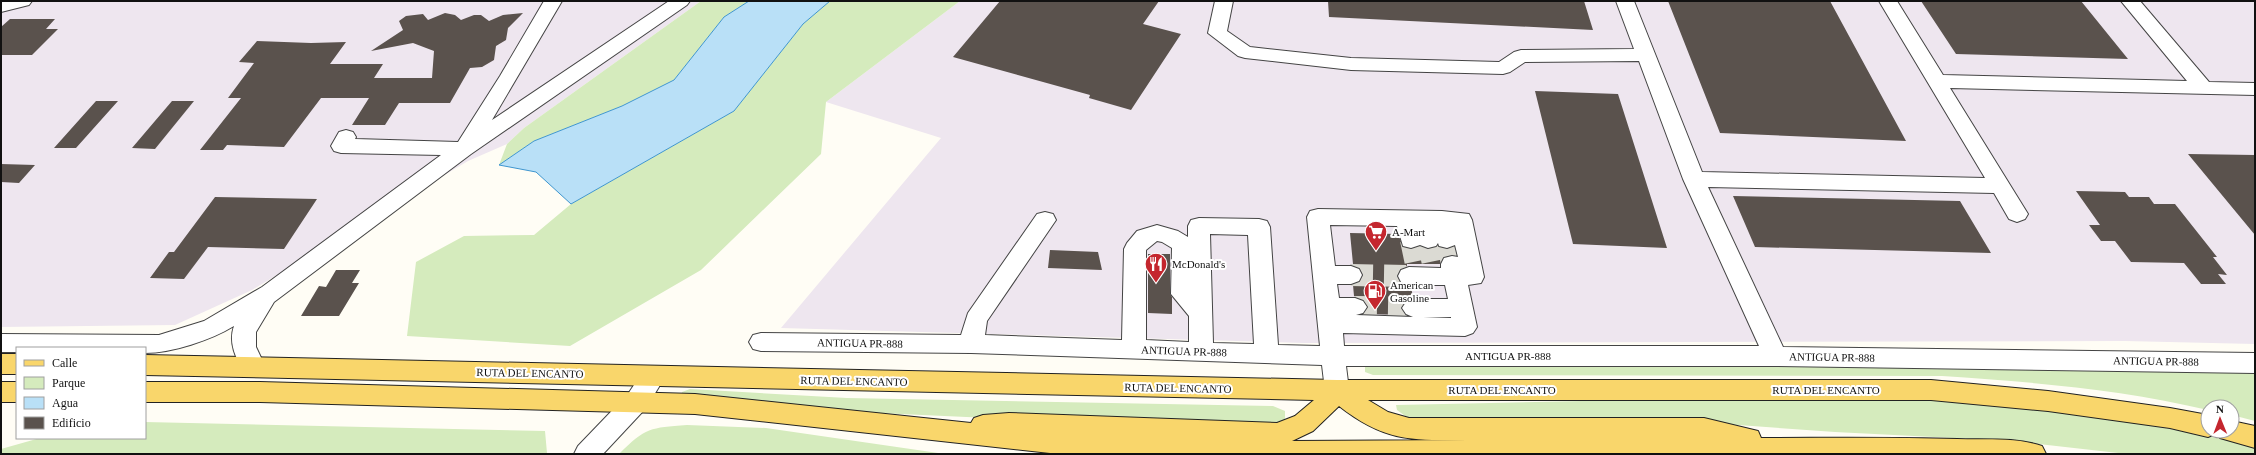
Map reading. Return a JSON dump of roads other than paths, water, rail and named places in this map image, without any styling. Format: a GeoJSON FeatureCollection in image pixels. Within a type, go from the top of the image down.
{"type":"FeatureCollection","features":[{"type":"Feature","properties":{"kind":"main road"},"geometry":{"type":"LineString","coordinates":[[1,364],[16,364]]}},
{"type":"Feature","properties":{"kind":"main road","name":"RUTA DEL ENCANTO"},"geometry":{"type":"LineString","coordinates":[[146,365],[253,366],[1337,390],[1931,390],[2048,401],[2170,418],[2200,424]]}},
{"type":"Feature","properties":{"kind":"main road"},"geometry":{"type":"LineString","coordinates":[[916,429],[1009,423],[1277,434],[1293,431],[1308,423],[1337,390],[1365,413],[1390,426],[1409,430],[1704,428],[1789,448]]}},
{"type":"Feature","properties":{"kind":"main road"},"geometry":{"type":"LineString","coordinates":[[1,392],[16,392]]}},
{"type":"Feature","properties":{"kind":"main road"},"geometry":{"type":"LineString","coordinates":[[146,392],[260,392],[637,401],[783,412],[916,429],[1055,443],[1197,452],[1789,448],[1971,450],[2033,454]]}},
{"type":"Feature","properties":{"kind":"main road"},"geometry":{"type":"LineString","coordinates":[[2240,434],[2255,437]]}},
{"type":"Feature","properties":{"kind":"street"},"geometry":{"type":"LineString","coordinates":[[1,7],[23,1]]}},
{"type":"Feature","properties":{"kind":"street"},"geometry":{"type":"LineString","coordinates":[[464,149],[510,76],[553,1]]}},
{"type":"Feature","properties":{"kind":"street"},"geometry":{"type":"LineString","coordinates":[[1,343],[159,344],[212,328],[270,293],[464,149],[681,1]]}},
{"type":"Feature","properties":{"kind":"street"},"geometry":{"type":"LineString","coordinates":[[1224,1],[1217,33],[1245,52],[1351,64],[1503,68],[1521,56],[1645,55]]}},
{"type":"Feature","properties":{"kind":"street"},"geometry":{"type":"LineString","coordinates":[[1625,1],[1694,179],[1775,356]]}},
{"type":"Feature","properties":{"kind":"street"},"geometry":{"type":"LineString","coordinates":[[1888,1],[2017,214]]}},
{"type":"Feature","properties":{"kind":"street"},"geometry":{"type":"LineString","coordinates":[[2130,1],[2204,88]]}},
{"type":"Feature","properties":{"kind":"street"},"geometry":{"type":"LineString","coordinates":[[1937,81],[2255,89]]}},
{"type":"Feature","properties":{"kind":"street"},"geometry":{"type":"LineString","coordinates":[[346,137],[341,146],[464,149]]}},
{"type":"Feature","properties":{"kind":"street"},"geometry":{"type":"LineString","coordinates":[[1694,179],[2000,186]]}},
{"type":"Feature","properties":{"kind":"street"},"geometry":{"type":"LineString","coordinates":[[1337,390],[1332,356],[1318,217],[1426,229],[1461,220],[1474,277],[1431,271],[1463,318],[1471,356]]}},
{"type":"Feature","properties":{"kind":"street"},"geometry":{"type":"LineString","coordinates":[[971,344],[976,319],[1045,220]]}},
{"type":"Feature","properties":{"kind":"street"},"geometry":{"type":"LineString","coordinates":[[1201,351],[1199,226],[1259,227],[1267,354]]}},
{"type":"Feature","properties":{"kind":"street"},"geometry":{"type":"LineString","coordinates":[[1134,349],[1136,249],[1144,237],[1152,232],[1174,236],[1183,245],[1183,294],[1200,313]]}},
{"type":"Feature","properties":{"kind":"street"},"geometry":{"type":"LineString","coordinates":[[1324,274],[1352,275]]}},
{"type":"Feature","properties":{"kind":"street"},"geometry":{"type":"LineString","coordinates":[[253,366],[242,343],[245,324],[270,293]]}},
{"type":"Feature","properties":{"kind":"street"},"geometry":{"type":"LineString","coordinates":[[1328,316],[1355,307]]}},
{"type":"Feature","properties":{"kind":"street"},"geometry":{"type":"LineString","coordinates":[[1414,308],[1463,318]]}},
{"type":"Feature","properties":{"kind":"street"},"geometry":{"type":"LineString","coordinates":[[1328,316],[1463,318]]}},
{"type":"Feature","properties":{"kind":"street","name":"ANTIGUA PR-888"},"geometry":{"type":"LineString","coordinates":[[761,342],[971,344],[1332,356],[1775,356],[2255,362]]}},
{"type":"Feature","properties":{"kind":"street"},"geometry":{"type":"LineString","coordinates":[[587,454],[637,401],[654,376]]}},
{"type":"Feature","properties":{"kind":"water"},"geometry":{"type":"Polygon","coordinates":[[[749,1],[830,1],[803,24],[734,111],[571,204],[536,172],[499,165],[534,141],[622,106],[674,80],[724,17],[749,1]]]}},
{"type":"Feature","properties":{"kind":"tunnel"},"geometry":{"type":"LineString","coordinates":[[1411,240],[1416,264]]}},
{"type":"Feature","properties":{"kind":"tunnel"},"geometry":{"type":"LineString","coordinates":[[1428,240],[1433,264]]}},
{"type":"Feature","properties":{"kind":"tunnel"},"geometry":{"type":"LineString","coordinates":[[1447,240],[1452,264]]}},
{"type":"Feature","properties":{"kind":"tunnel"},"geometry":{"type":"LineString","coordinates":[[1351,275],[1409,276]]}},
{"type":"Feature","properties":{"kind":"tunnel"},"geometry":{"type":"LineString","coordinates":[[1355,307],[1414,308]]}},
{"type":"Feature","properties":{"kind":"place","name":"A-Mart"},"geometry":{"type":"Point","coordinates":[1376,252]}},
{"type":"Feature","properties":{"kind":"place","name":"McDonald's"},"geometry":{"type":"Point","coordinates":[1156,284]}},
{"type":"Feature","properties":{"kind":"place","name":"American Gasoline"},"geometry":{"type":"Point","coordinates":[1375,310]}}]}
